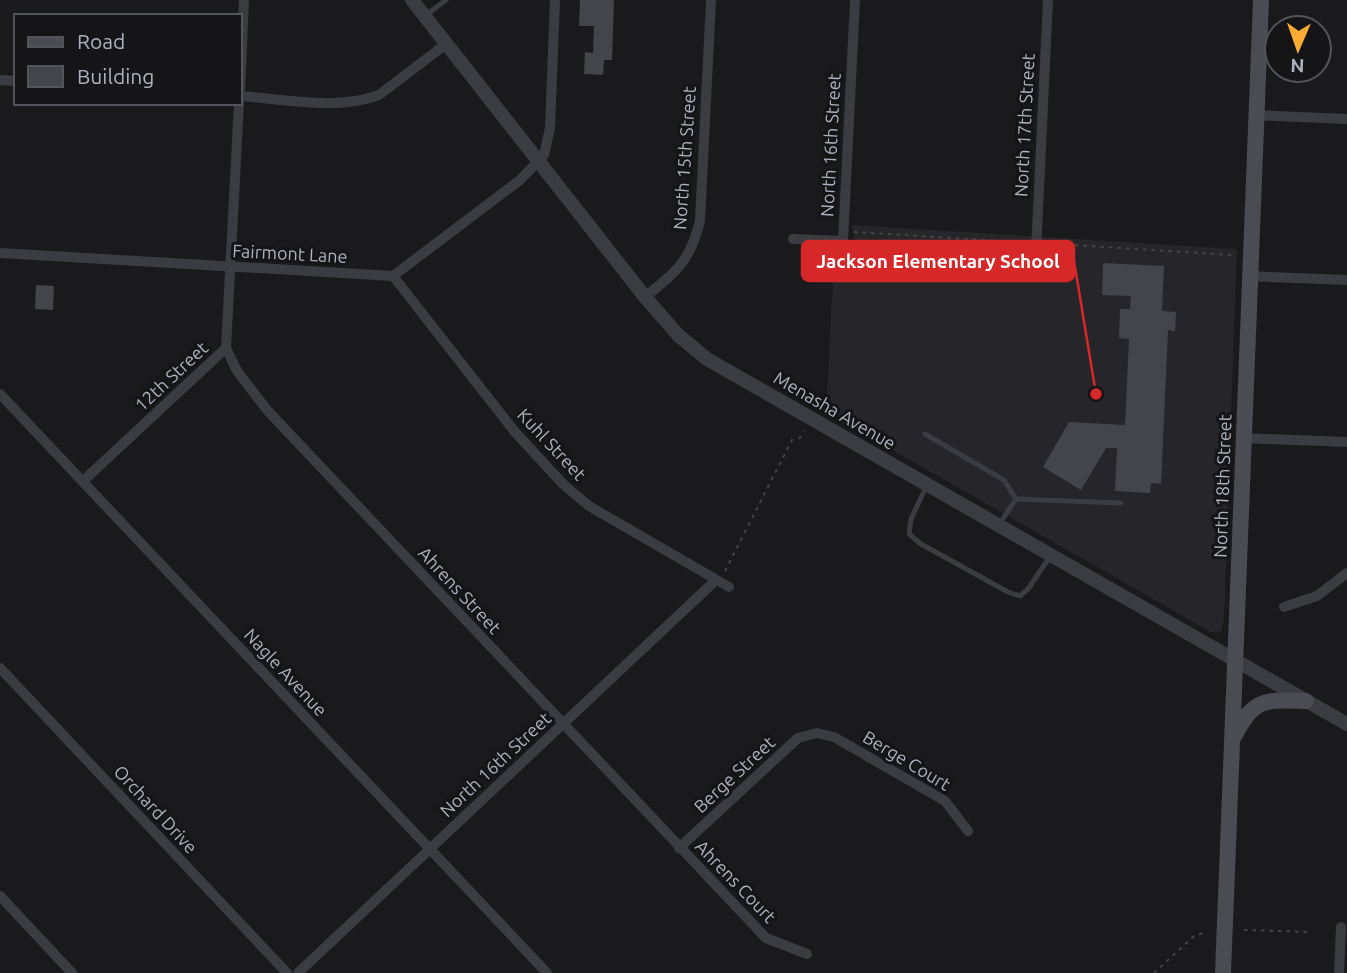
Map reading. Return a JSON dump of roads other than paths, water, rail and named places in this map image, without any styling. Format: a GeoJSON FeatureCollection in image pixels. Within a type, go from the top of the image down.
{"type":"FeatureCollection","features":[{"type":"Feature","properties":{"kind":"main road","name":"North 18th Street"},"geometry":{"type":"LineString","coordinates":[[1223,973],[1248,276],[1261,0]]}},
{"type":"Feature","properties":{"kind":"main road"},"geometry":{"type":"LineString","coordinates":[[1232,740],[1245,716],[1255,706],[1266,702],[1306,701]]}},
{"type":"Feature","properties":{"kind":"street"},"geometry":{"type":"LineString","coordinates":[[242,47],[244,0]]}},
{"type":"Feature","properties":{"kind":"street","name":"Menasha Avenue"},"geometry":{"type":"LineString","coordinates":[[412,0],[645,298],[678,335],[707,359],[1347,724]]}},
{"type":"Feature","properties":{"kind":"street"},"geometry":{"type":"LineString","coordinates":[[393,276],[520,180],[539,162],[547,149],[555,0]]}},
{"type":"Feature","properties":{"kind":"street","name":"North 15th Street"},"geometry":{"type":"LineString","coordinates":[[645,298],[684,262],[694,245],[700,221],[711,0]]}},
{"type":"Feature","properties":{"kind":"street","name":"North 16th Street"},"geometry":{"type":"LineString","coordinates":[[793,239],[843,241],[855,0]]}},
{"type":"Feature","properties":{"kind":"street","name":"North 17th Street"},"geometry":{"type":"LineString","coordinates":[[1036,252],[1048,0]]}},
{"type":"Feature","properties":{"kind":"street"},"geometry":{"type":"LineString","coordinates":[[242,94],[334,103],[366,100],[388,88],[446,44]]}},
{"type":"Feature","properties":{"kind":"street","name":"12th Street"},"geometry":{"type":"LineString","coordinates":[[83,481],[226,348],[239,105]]}},
{"type":"Feature","properties":{"kind":"street"},"geometry":{"type":"LineString","coordinates":[[1255,115],[1347,119]]}},
{"type":"Feature","properties":{"kind":"street","name":"Fairmont Lane"},"geometry":{"type":"LineString","coordinates":[[0,253],[393,276]]}},
{"type":"Feature","properties":{"kind":"street","name":"Kuhl Street"},"geometry":{"type":"LineString","coordinates":[[393,276],[515,432],[564,484],[589,506],[729,587]]}},
{"type":"Feature","properties":{"kind":"street"},"geometry":{"type":"LineString","coordinates":[[1248,276],[1347,280]]}},
{"type":"Feature","properties":{"kind":"street","name":"Ahrens Street"},"geometry":{"type":"LineString","coordinates":[[226,348],[237,371],[268,411],[679,848]]}},
{"type":"Feature","properties":{"kind":"street","name":"Nagle Avenue"},"geometry":{"type":"LineString","coordinates":[[0,394],[547,973]]}},
{"type":"Feature","properties":{"kind":"street"},"geometry":{"type":"LineString","coordinates":[[1242,438],[1347,442]]}},
{"type":"Feature","properties":{"kind":"street"},"geometry":{"type":"LineString","coordinates":[[1284,607],[1317,596],[1347,573]]}},
{"type":"Feature","properties":{"kind":"street","name":"North 16th Street"},"geometry":{"type":"LineString","coordinates":[[298,973],[716,580]]}},
{"type":"Feature","properties":{"kind":"street","name":"Orchard Drive"},"geometry":{"type":"LineString","coordinates":[[0,668],[287,973]]}},
{"type":"Feature","properties":{"kind":"street","name":"Berge Street"},"geometry":{"type":"LineString","coordinates":[[679,848],[798,738],[817,733]]}},
{"type":"Feature","properties":{"kind":"street","name":"Berge Court"},"geometry":{"type":"LineString","coordinates":[[817,733],[834,737],[945,801],[968,831]]}},
{"type":"Feature","properties":{"kind":"street","name":"Ahrens Court"},"geometry":{"type":"LineString","coordinates":[[679,848],[766,938],[807,954]]}},
{"type":"Feature","properties":{"kind":"street"},"geometry":{"type":"LineString","coordinates":[[0,896],[72,973]]}},
{"type":"Feature","properties":{"kind":"street"},"geometry":{"type":"LineString","coordinates":[[1339,973],[1341,927]]}},
{"type":"Feature","properties":{"kind":"lane"},"geometry":{"type":"LineString","coordinates":[[425,16],[446,0]]}},
{"type":"Feature","properties":{"kind":"lane"},"geometry":{"type":"LineString","coordinates":[[925,434],[1004,480],[1016,499]]}},
{"type":"Feature","properties":{"kind":"lane"},"geometry":{"type":"LineString","coordinates":[[927,485],[911,519],[909,534],[921,544],[1020,596],[1028,589],[1051,555]]}},
{"type":"Feature","properties":{"kind":"lane"},"geometry":{"type":"LineString","coordinates":[[1016,499],[1121,503]]}},
{"type":"Feature","properties":{"kind":"lane"},"geometry":{"type":"LineString","coordinates":[[998,526],[1016,499]]}},
{"type":"Feature","properties":{"kind":"place","name":"Jackson Elementary School"},"geometry":{"type":"Point","coordinates":[1096,394]}}]}
